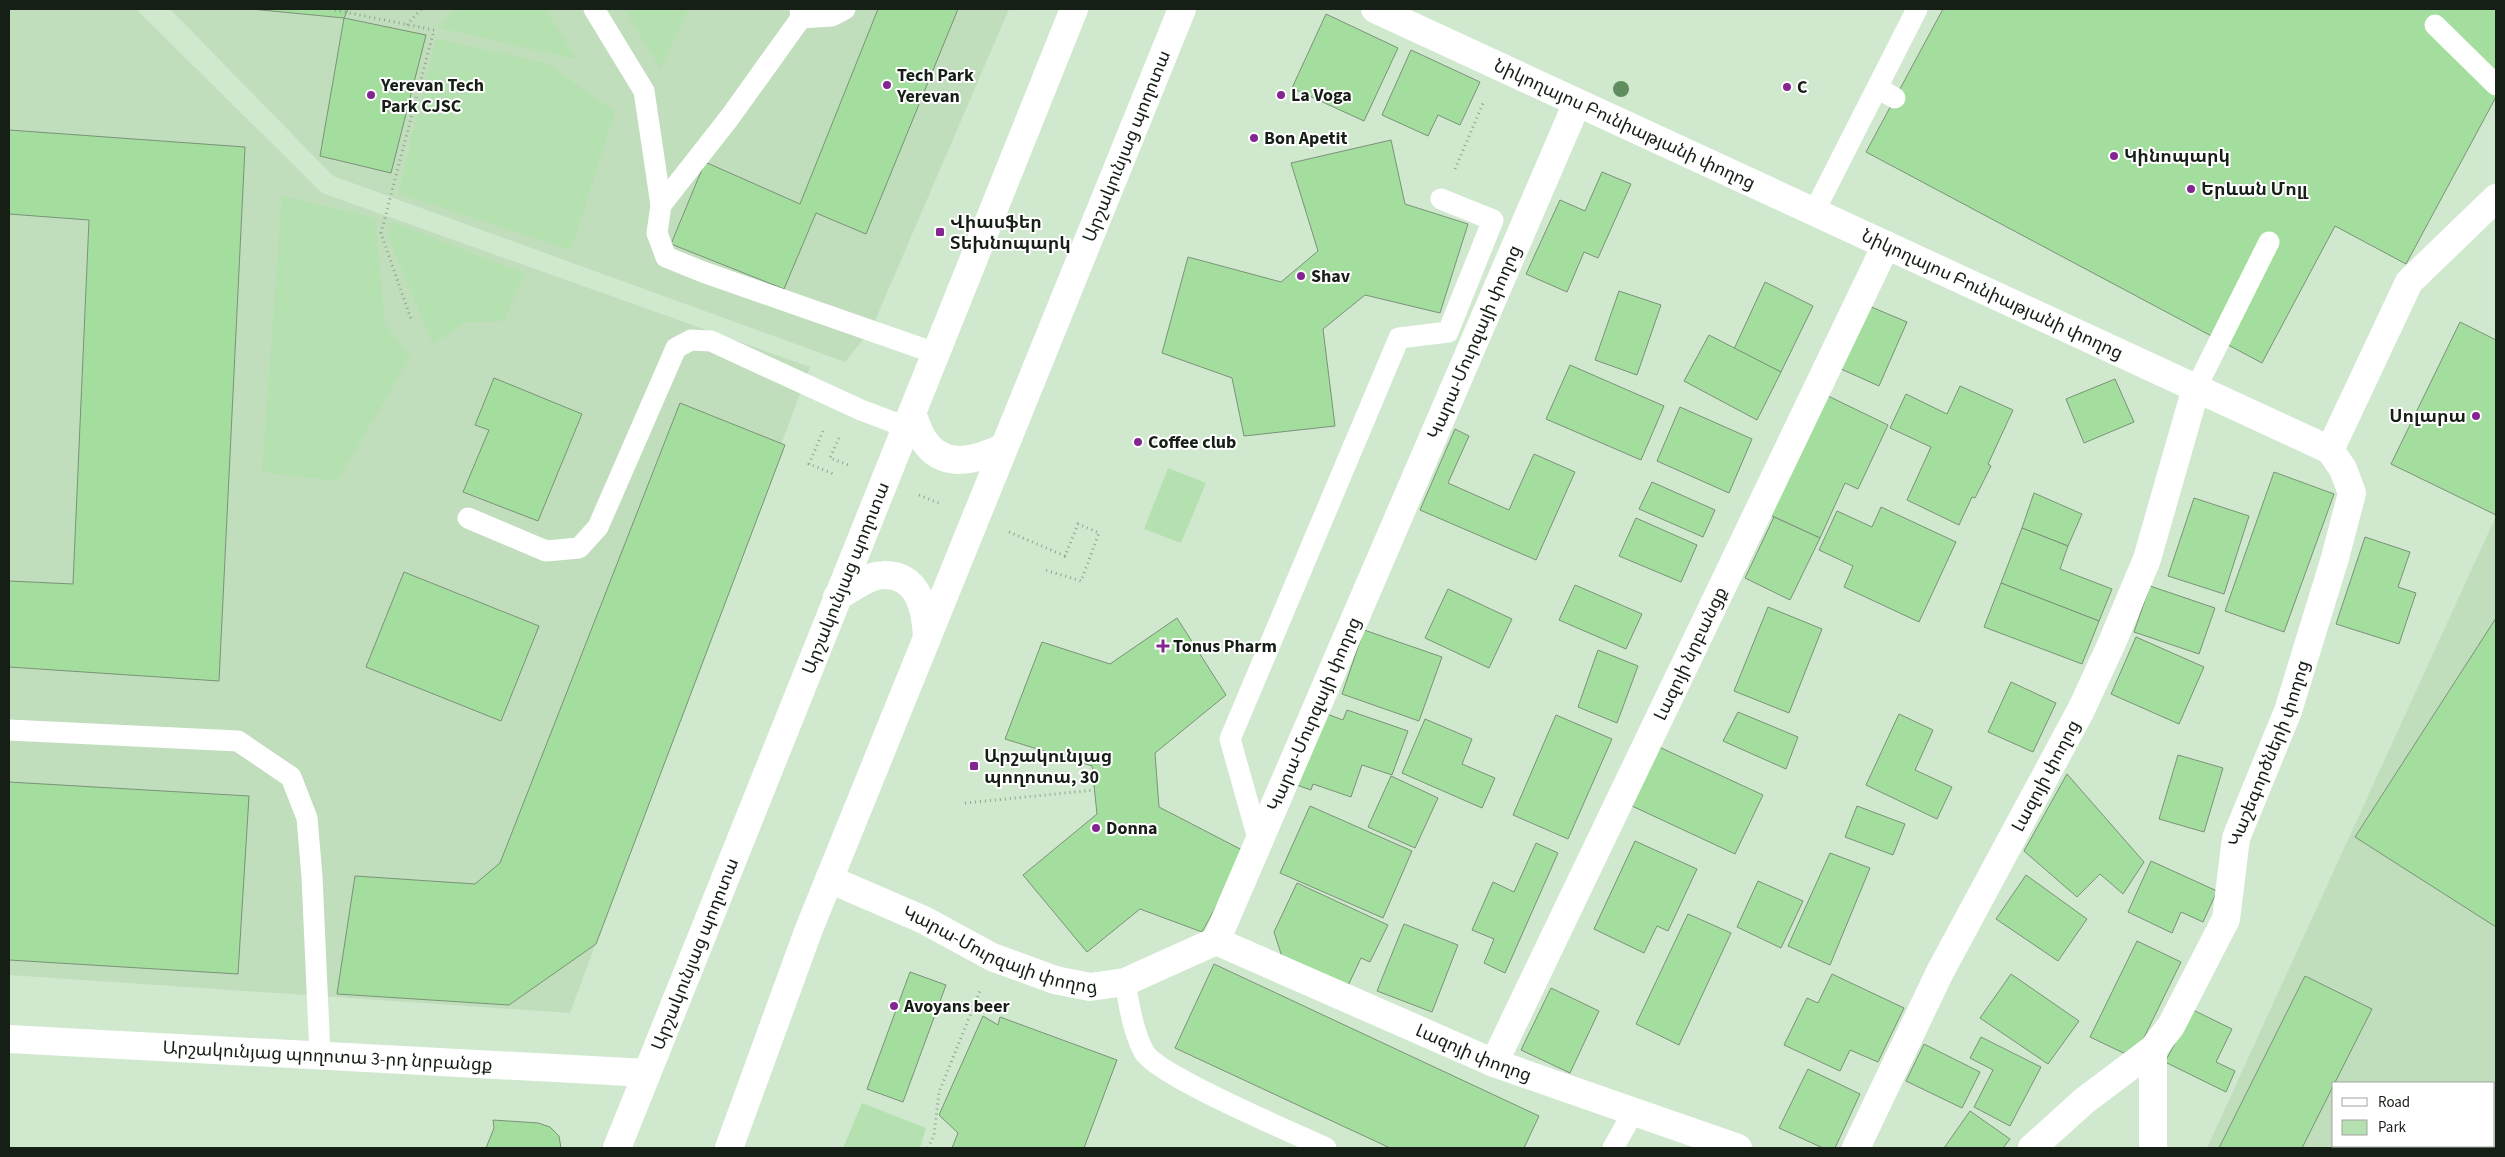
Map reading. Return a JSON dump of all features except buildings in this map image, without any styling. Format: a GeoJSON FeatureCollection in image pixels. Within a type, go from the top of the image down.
{"type":"FeatureCollection","features":[{"type":"Feature","properties":{"kind":"street","name":"Արշակունյաց պողոտա"},"geometry":{"type":"LineString","coordinates":[[617,1148],[1074,9]]}},
{"type":"Feature","properties":{"kind":"street","name":"Արշակունյաց պողոտա"},"geometry":{"type":"LineString","coordinates":[[729,1148],[829,879],[1182,9]]}},
{"type":"Feature","properties":{"kind":"street","name":"Նիկողայոս Բունիաթյանի փողոց"},"geometry":{"type":"LineString","coordinates":[[1375,9],[2330,450]]}},
{"type":"Feature","properties":{"kind":"street","name":"Կարա-Մուրզայի փողոց"},"geometry":{"type":"LineString","coordinates":[[829,879],[924,920],[992,957],[1055,980],[1090,987],[1125,982],[1216,941],[1577,102]]}},
{"type":"Feature","properties":{"kind":"street"},"geometry":{"type":"LineString","coordinates":[[2330,450],[2409,282],[2496,198]]}},
{"type":"Feature","properties":{"kind":"street","name":"Լազոյի նրբանցք"},"geometry":{"type":"LineString","coordinates":[[1494,1063],[1886,245]]}},
{"type":"Feature","properties":{"kind":"street","name":"Լազոյի փողոց"},"geometry":{"type":"LineString","coordinates":[[1856,1148],[1940,972],[2081,710],[2111,645],[2147,559],[2196,388]]}},
{"type":"Feature","properties":{"kind":"street"},"geometry":{"type":"LineString","coordinates":[[909,420],[933,450],[946,457],[962,461],[980,459],[1004,448]]}},
{"type":"Feature","properties":{"kind":"street","name":"Կաշեգործների փողոց"},"geometry":{"type":"LineString","coordinates":[[2032,1148],[2084,1101],[2153,1049],[2171,1026],[2226,919],[2236,838],[2288,712],[2335,558],[2352,493],[2343,469],[2330,450]]}},
{"type":"Feature","properties":{"kind":"street"},"geometry":{"type":"LineString","coordinates":[[837,597],[867,580],[882,575],[900,578],[917,592],[926,613],[927,639]]}},
{"type":"Feature","properties":{"kind":"street","name":"Լազոյի փողոց"},"geometry":{"type":"LineString","coordinates":[[1216,941],[1494,1063],[1738,1148]]}},
{"type":"Feature","properties":{"kind":"street","name":"Արշակունյաց պողոտա 3-րդ նրբանցք"},"geometry":{"type":"LineString","coordinates":[[9,1038],[647,1073]]}},
{"type":"Feature","properties":{"kind":"street"},"geometry":{"type":"LineString","coordinates":[[2153,1049],[2153,1148]]}},
{"type":"Feature","properties":{"kind":"lane"},"geometry":{"type":"LineString","coordinates":[[594,9],[644,91],[660,205],[657,233],[666,257],[703,272],[935,353]]}},
{"type":"Feature","properties":{"kind":"lane"},"geometry":{"type":"LineString","coordinates":[[660,205],[730,117],[800,13],[832,16],[845,9]]}},
{"type":"Feature","properties":{"kind":"lane"},"geometry":{"type":"LineString","coordinates":[[1814,212],[1886,93],[1917,9]]}},
{"type":"Feature","properties":{"kind":"lane"},"geometry":{"type":"LineString","coordinates":[[2434,25],[2496,85]]}},
{"type":"Feature","properties":{"kind":"lane"},"geometry":{"type":"LineString","coordinates":[[1259,842],[1230,739],[1399,338],[1448,332],[1493,220],[1441,199]]}},
{"type":"Feature","properties":{"kind":"lane"},"geometry":{"type":"LineString","coordinates":[[2196,388],[2269,242]]}},
{"type":"Feature","properties":{"kind":"lane"},"geometry":{"type":"LineString","coordinates":[[468,518],[546,551],[579,548],[598,527],[676,348],[691,340],[711,341],[861,410],[909,420]]}},
{"type":"Feature","properties":{"kind":"lane"},"geometry":{"type":"LineString","coordinates":[[9,730],[238,742],[291,778],[307,818],[312,877],[320,1055]]}},
{"type":"Feature","properties":{"kind":"lane"},"geometry":{"type":"LineString","coordinates":[[1125,982],[1131,1014],[1145,1053],[1178,1078],[1326,1148]]}},
{"type":"Feature","properties":{"kind":"lane"},"geometry":{"type":"LineString","coordinates":[[1613,1148],[1634,1111]]}},
{"type":"Feature","properties":{"kind":"path"},"geometry":{"type":"LineString","coordinates":[[407,25],[421,9]]}},
{"type":"Feature","properties":{"kind":"path"},"geometry":{"type":"LineString","coordinates":[[335,10],[434,30],[381,233],[412,322]]}},
{"type":"Feature","properties":{"kind":"path"},"geometry":{"type":"LineString","coordinates":[[1441,199],[1500,66]]}},
{"type":"Feature","properties":{"kind":"path"},"geometry":{"type":"LineString","coordinates":[[824,428],[809,464],[834,474]]}},
{"type":"Feature","properties":{"kind":"path"},"geometry":{"type":"LineString","coordinates":[[830,458],[841,434]]}},
{"type":"Feature","properties":{"kind":"path"},"geometry":{"type":"LineString","coordinates":[[1045,570],[1080,581],[1099,533],[1078,524],[1065,556]]}},
{"type":"Feature","properties":{"kind":"path"},"geometry":{"type":"LineString","coordinates":[[965,803],[1095,790]]}},
{"type":"Feature","properties":{"kind":"path"},"geometry":{"type":"LineString","coordinates":[[928,1148],[934,1135],[938,1092],[976,1004]]}},
{"type":"Feature","properties":{"kind":"shaded area"},"geometry":{"type":"Polygon","coordinates":[[[9,9],[136,9],[322,193],[810,367],[570,1013],[9,975],[9,9]]]}},
{"type":"Feature","properties":{"kind":"shaded area","name":"Tech Park Yerevan"},"geometry":{"type":"Polygon","coordinates":[[[170,9],[1009,9],[871,330],[845,362],[333,176],[170,9]]]}},
{"type":"Feature","properties":{"kind":"shaded area"},"geometry":{"type":"Polygon","coordinates":[[[2496,516],[2496,1148],[2207,1148],[2496,516]]]}},
{"type":"Feature","properties":{"kind":"green space"},"geometry":{"type":"Polygon","coordinates":[[[453,9],[545,9],[577,59],[440,28],[453,9]]]}},
{"type":"Feature","properties":{"kind":"green space"},"geometry":{"type":"Polygon","coordinates":[[[624,9],[688,9],[661,69],[624,9]]]}},
{"type":"Feature","properties":{"kind":"green space"},"geometry":{"type":"Polygon","coordinates":[[[436,39],[546,63],[615,112],[571,250],[398,193],[436,39]]]}},
{"type":"Feature","properties":{"kind":"green space"},"geometry":{"type":"Polygon","coordinates":[[[282,196],[375,218],[385,324],[410,357],[337,481],[262,472],[282,196]]]}},
{"type":"Feature","properties":{"kind":"green space"},"geometry":{"type":"Polygon","coordinates":[[[393,222],[525,274],[504,321],[466,322],[433,344],[387,234],[393,222]]]}},
{"type":"Feature","properties":{"kind":"green space"},"geometry":{"type":"Polygon","coordinates":[[[1168,468],[1206,483],[1181,543],[1144,529],[1168,468]]]}},
{"type":"Feature","properties":{"kind":"green space"},"geometry":{"type":"Polygon","coordinates":[[[862,1103],[926,1128],[920,1148],[843,1148],[862,1103]]]}},
{"type":"Feature","properties":{"kind":"place","name":"Tech Park Yerevan"},"geometry":{"type":"Point","coordinates":[887,85]}},
{"type":"Feature","properties":{"kind":"place","name":"C"},"geometry":{"type":"Point","coordinates":[1787,87]}},
{"type":"Feature","properties":{"kind":"place","name":"Yerevan Tech Park CJSC"},"geometry":{"type":"Point","coordinates":[371,95]}},
{"type":"Feature","properties":{"kind":"place","name":"La Voga"},"geometry":{"type":"Point","coordinates":[1281,95]}},
{"type":"Feature","properties":{"kind":"place","name":"Bon Apetit"},"geometry":{"type":"Point","coordinates":[1254,138]}},
{"type":"Feature","properties":{"kind":"place","name":"Կինոպարկ"},"geometry":{"type":"Point","coordinates":[2114,156]}},
{"type":"Feature","properties":{"kind":"place","name":"Երևան Մոլլ"},"geometry":{"type":"Point","coordinates":[2191,189]}},
{"type":"Feature","properties":{"kind":"place","name":"Վիասֆեր Տեխնոպարկ"},"geometry":{"type":"Point","coordinates":[940,232]}},
{"type":"Feature","properties":{"kind":"place","name":"Shav"},"geometry":{"type":"Point","coordinates":[1301,276]}},
{"type":"Feature","properties":{"kind":"place","name":"Սոլարա"},"geometry":{"type":"Point","coordinates":[2476,416]}},
{"type":"Feature","properties":{"kind":"place","name":"Coffee club"},"geometry":{"type":"Point","coordinates":[1138,442]}},
{"type":"Feature","properties":{"kind":"place","name":"Tonus Pharm"},"geometry":{"type":"Point","coordinates":[1163,646]}},
{"type":"Feature","properties":{"kind":"place","name":"Արշակունյաց պողոտա, 30"},"geometry":{"type":"Point","coordinates":[974,766]}},
{"type":"Feature","properties":{"kind":"place","name":"Donna"},"geometry":{"type":"Point","coordinates":[1096,828]}},
{"type":"Feature","properties":{"kind":"place","name":"Avoyans beer"},"geometry":{"type":"Point","coordinates":[894,1006]}}]}
